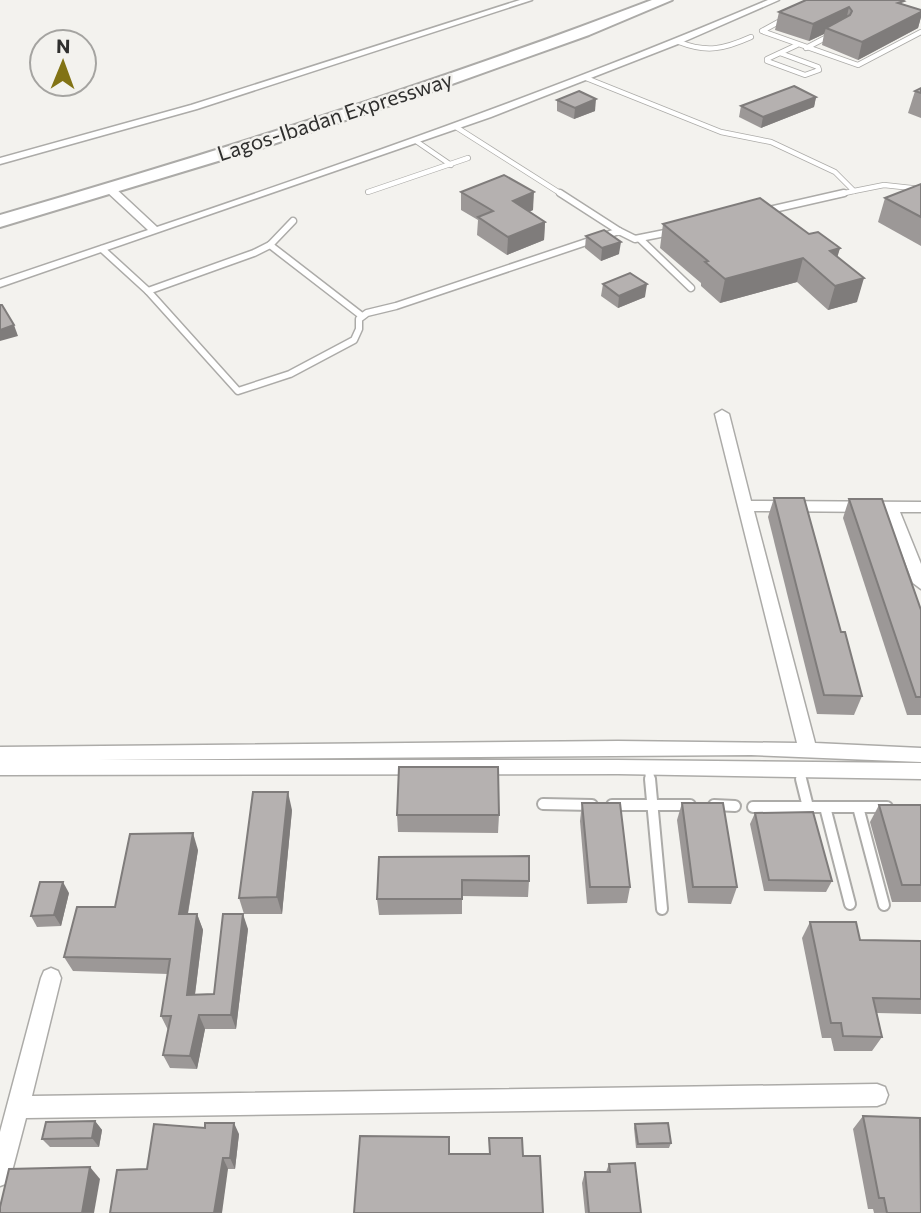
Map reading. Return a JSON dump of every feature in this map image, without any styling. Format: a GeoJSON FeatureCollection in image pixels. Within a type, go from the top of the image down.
{"type":"FeatureCollection","features":[{"type":"Feature","properties":{"kind":"highway","name":"Lagos-Ibadan Expressway"},"geometry":{"type":"LineString","coordinates":[[1,218],[624,0]]}},
{"type":"Feature","properties":{"kind":"highway","name":"Lagos-Ibadan Expressway"},"geometry":{"type":"LineString","coordinates":[[1,218],[110,189],[416,91],[665,0]]}},
{"type":"Feature","properties":{"kind":"street"},"geometry":{"type":"LineString","coordinates":[[0,161],[181,111],[528,0]]}},
{"type":"Feature","properties":{"kind":"street"},"geometry":{"type":"LineString","coordinates":[[0,284],[456,127],[679,41],[775,0]]}},
{"type":"Feature","properties":{"kind":"street"},"geometry":{"type":"LineString","coordinates":[[110,189],[155,230]]}},
{"type":"Feature","properties":{"kind":"street"},"geometry":{"type":"LineString","coordinates":[[722,414],[807,750]]}},
{"type":"Feature","properties":{"kind":"street"},"geometry":{"type":"LineString","coordinates":[[746,506],[921,507]]}},
{"type":"Feature","properties":{"kind":"street"},"geometry":{"type":"LineString","coordinates":[[891,506],[921,583]]}},
{"type":"Feature","properties":{"kind":"street"},"geometry":{"type":"LineString","coordinates":[[751,748],[756,768]]}},
{"type":"Feature","properties":{"kind":"street"},"geometry":{"type":"LineString","coordinates":[[0,768],[429,759],[751,748],[921,755]]}},
{"type":"Feature","properties":{"kind":"street"},"geometry":{"type":"LineString","coordinates":[[0,754],[429,759],[649,767],[921,771]]}},
{"type":"Feature","properties":{"kind":"street"},"geometry":{"type":"LineString","coordinates":[[0,1175],[51,978]]}},
{"type":"Feature","properties":{"kind":"street"},"geometry":{"type":"LineString","coordinates":[[16,1107],[877,1095]]}},
{"type":"Feature","properties":{"kind":"lane"},"geometry":{"type":"LineString","coordinates":[[788,17],[762,31],[858,65],[921,32]]}},
{"type":"Feature","properties":{"kind":"lane"},"geometry":{"type":"LineString","coordinates":[[806,48],[843,29]]}},
{"type":"Feature","properties":{"kind":"lane"},"geometry":{"type":"LineString","coordinates":[[679,41],[710,52],[723,50],[751,37]]}},
{"type":"Feature","properties":{"kind":"lane"},"geometry":{"type":"LineString","coordinates":[[780,53],[820,69],[804,75],[767,61],[780,53],[797,45]]}},
{"type":"Feature","properties":{"kind":"lane"},"geometry":{"type":"LineString","coordinates":[[586,78],[721,132],[771,142],[835,172],[854,191]]}},
{"type":"Feature","properties":{"kind":"lane"},"geometry":{"type":"LineString","coordinates":[[456,127],[628,237],[640,239],[680,230]]}},
{"type":"Feature","properties":{"kind":"lane"},"geometry":{"type":"LineString","coordinates":[[416,141],[451,165]]}},
{"type":"Feature","properties":{"kind":"lane"},"geometry":{"type":"LineString","coordinates":[[368,192],[468,158]]}},
{"type":"Feature","properties":{"kind":"lane"},"geometry":{"type":"LineString","coordinates":[[760,212],[884,185],[921,189]]}},
{"type":"Feature","properties":{"kind":"lane"},"geometry":{"type":"LineString","coordinates":[[148,291],[270,245],[293,221]]}},
{"type":"Feature","properties":{"kind":"lane"},"geometry":{"type":"LineString","coordinates":[[362,316],[620,231]]}},
{"type":"Feature","properties":{"kind":"lane"},"geometry":{"type":"LineString","coordinates":[[640,239],[691,288]]}},
{"type":"Feature","properties":{"kind":"lane"},"geometry":{"type":"LineString","coordinates":[[270,245],[362,316]]}},
{"type":"Feature","properties":{"kind":"lane"},"geometry":{"type":"LineString","coordinates":[[102,249],[148,291],[238,391],[290,374],[354,340],[362,316]]}},
{"type":"Feature","properties":{"kind":"lane"},"geometry":{"type":"LineString","coordinates":[[649,767],[662,909]]}},
{"type":"Feature","properties":{"kind":"lane"},"geometry":{"type":"LineString","coordinates":[[799,768],[807,807]]}},
{"type":"Feature","properties":{"kind":"lane"},"geometry":{"type":"LineString","coordinates":[[543,804],[735,806]]}},
{"type":"Feature","properties":{"kind":"lane"},"geometry":{"type":"LineString","coordinates":[[753,807],[896,807]]}},
{"type":"Feature","properties":{"kind":"lane"},"geometry":{"type":"LineString","coordinates":[[825,807],[849,904]]}},
{"type":"Feature","properties":{"kind":"lane"},"geometry":{"type":"LineString","coordinates":[[858,807],[884,905]]}},
{"type":"Feature","properties":{"kind":"building"},"geometry":{"type":"Polygon","coordinates":[[[806,0],[902,0],[904,1],[898,3],[921,12],[862,42],[826,28],[850,15],[852,11],[849,7],[813,24],[779,12],[806,0]]]}},
{"type":"Feature","properties":{"kind":"building"},"geometry":{"type":"Polygon","coordinates":[[[794,86],[816,97],[763,117],[741,106],[794,86]]]}},
{"type":"Feature","properties":{"kind":"building"},"geometry":{"type":"Polygon","coordinates":[[[579,91],[596,99],[575,108],[557,100],[579,91]]]}},
{"type":"Feature","properties":{"kind":"building"},"geometry":{"type":"Polygon","coordinates":[[[504,175],[534,192],[513,201],[545,222],[508,237],[478,217],[493,211],[461,192],[504,175]]]}},
{"type":"Feature","properties":{"kind":"building"},"geometry":{"type":"Polygon","coordinates":[[[921,184],[921,217],[885,198],[921,184]]]}},
{"type":"Feature","properties":{"kind":"building"},"geometry":{"type":"Polygon","coordinates":[[[760,198],[809,234],[818,232],[840,248],[830,251],[864,278],[835,286],[803,258],[725,279],[705,262],[708,261],[663,224],[760,198]]]}},
{"type":"Feature","properties":{"kind":"building"},"geometry":{"type":"Polygon","coordinates":[[[604,230],[621,242],[602,248],[586,236],[604,230]]]}},
{"type":"Feature","properties":{"kind":"building"},"geometry":{"type":"Polygon","coordinates":[[[630,273],[647,284],[619,296],[603,284],[630,273]]]}},
{"type":"Feature","properties":{"kind":"building"},"geometry":{"type":"Polygon","coordinates":[[[0,305],[14,325],[0,330],[0,305]]]}},
{"type":"Feature","properties":{"kind":"building"},"geometry":{"type":"Polygon","coordinates":[[[774,498],[804,498],[841,632],[845,632],[862,696],[824,695],[774,498]]]}},
{"type":"Feature","properties":{"kind":"building"},"geometry":{"type":"Polygon","coordinates":[[[849,499],[882,499],[921,610],[921,697],[916,697],[849,499]]]}},
{"type":"Feature","properties":{"kind":"building"},"geometry":{"type":"Polygon","coordinates":[[[399,767],[498,767],[499,815],[397,815],[399,767]]]}},
{"type":"Feature","properties":{"kind":"building"},"geometry":{"type":"Polygon","coordinates":[[[253,792],[288,792],[277,897],[239,898],[253,792]]]}},
{"type":"Feature","properties":{"kind":"building"},"geometry":{"type":"Polygon","coordinates":[[[582,803],[620,803],[630,887],[590,887],[582,803]]]}},
{"type":"Feature","properties":{"kind":"building"},"geometry":{"type":"Polygon","coordinates":[[[682,803],[723,803],[737,887],[693,887],[682,803]]]}},
{"type":"Feature","properties":{"kind":"building"},"geometry":{"type":"Polygon","coordinates":[[[879,805],[921,805],[921,885],[902,885],[879,805]]]}},
{"type":"Feature","properties":{"kind":"building"},"geometry":{"type":"Polygon","coordinates":[[[813,812],[832,881],[769,880],[755,813],[813,812]]]}},
{"type":"Feature","properties":{"kind":"building"},"geometry":{"type":"Polygon","coordinates":[[[193,833],[179,914],[197,914],[187,995],[214,994],[223,914],[243,914],[231,1015],[199,1015],[190,1056],[163,1055],[171,1016],[161,1016],[170,959],[64,957],[77,907],[115,907],[130,834],[193,833]]]}},
{"type":"Feature","properties":{"kind":"building"},"geometry":{"type":"Polygon","coordinates":[[[529,856],[529,881],[462,880],[462,899],[377,899],[379,857],[529,856]]]}},
{"type":"Feature","properties":{"kind":"building"},"geometry":{"type":"Polygon","coordinates":[[[40,882],[63,882],[54,915],[31,916],[40,882]]]}},
{"type":"Feature","properties":{"kind":"building"},"geometry":{"type":"Polygon","coordinates":[[[810,922],[856,922],[860,940],[921,941],[921,999],[873,998],[882,1037],[843,1036],[841,1023],[831,1023],[810,922]]]}},
{"type":"Feature","properties":{"kind":"building"},"geometry":{"type":"Polygon","coordinates":[[[863,1116],[920,1118],[921,1213],[887,1213],[884,1198],[879,1198],[863,1116]]]}},
{"type":"Feature","properties":{"kind":"building"},"geometry":{"type":"Polygon","coordinates":[[[95,1121],[92,1138],[42,1139],[46,1122],[95,1121]]]}},
{"type":"Feature","properties":{"kind":"building"},"geometry":{"type":"Polygon","coordinates":[[[205,1123],[234,1123],[230,1158],[223,1158],[214,1213],[110,1213],[117,1170],[147,1169],[154,1124],[205,1128],[205,1123]]]}},
{"type":"Feature","properties":{"kind":"building"},"geometry":{"type":"Polygon","coordinates":[[[668,1123],[671,1143],[638,1144],[635,1124],[668,1123]]]}},
{"type":"Feature","properties":{"kind":"building"},"geometry":{"type":"Polygon","coordinates":[[[360,1136],[449,1137],[449,1154],[490,1154],[489,1138],[522,1138],[523,1156],[540,1156],[543,1213],[354,1213],[360,1136]]]}},
{"type":"Feature","properties":{"kind":"building"},"geometry":{"type":"Polygon","coordinates":[[[635,1163],[641,1213],[589,1213],[585,1172],[610,1172],[609,1164],[635,1163]]]}},
{"type":"Feature","properties":{"kind":"building"},"geometry":{"type":"Polygon","coordinates":[[[90,1167],[82,1213],[0,1213],[9,1169],[90,1167]]]}}]}
